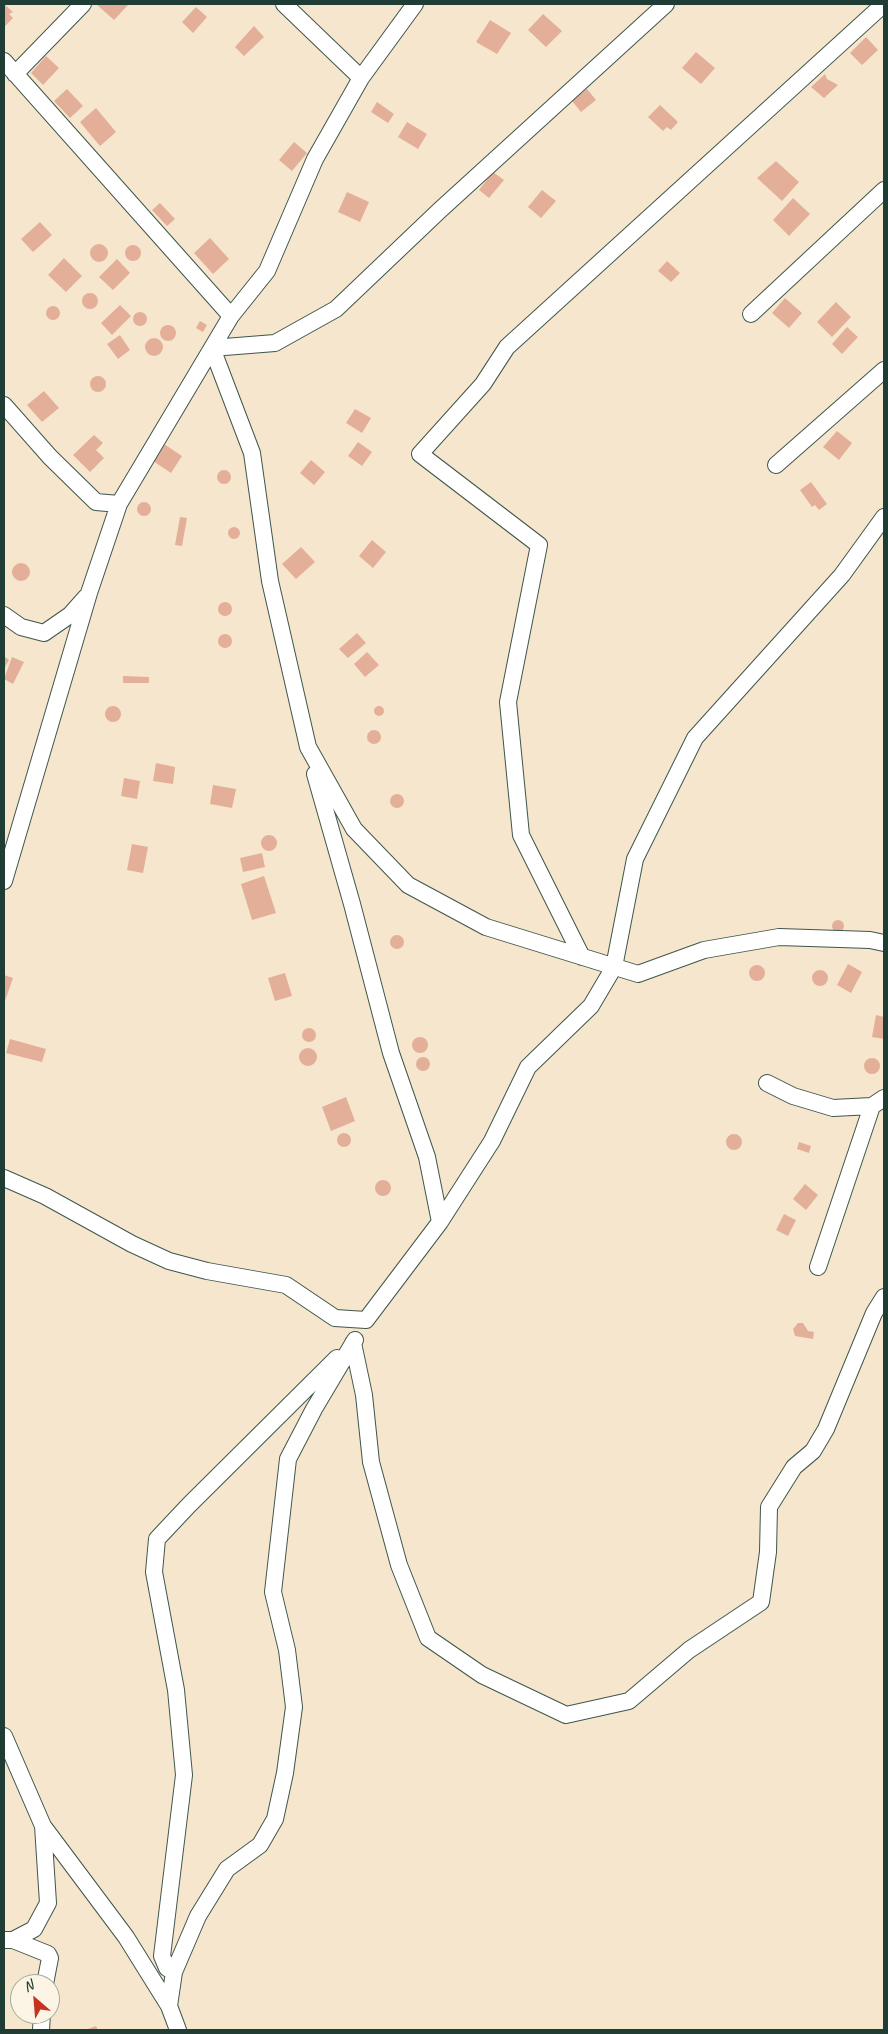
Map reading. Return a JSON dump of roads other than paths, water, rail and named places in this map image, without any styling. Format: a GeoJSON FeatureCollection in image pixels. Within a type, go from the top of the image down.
{"type":"FeatureCollection","features":[{"type":"Feature","properties":{"kind":"street"},"geometry":{"type":"LineString","coordinates":[[15,74],[83,4]]}},
{"type":"Feature","properties":{"kind":"street"},"geometry":{"type":"LineString","coordinates":[[284,4],[360,78]]}},
{"type":"Feature","properties":{"kind":"street"},"geometry":{"type":"LineString","coordinates":[[4,881],[89,593],[119,504],[231,316],[267,271],[315,159],[360,78],[415,4]]}},
{"type":"Feature","properties":{"kind":"street"},"geometry":{"type":"LineString","coordinates":[[212,348],[275,343],[336,309],[440,210],[666,4]]}},
{"type":"Feature","properties":{"kind":"street"},"geometry":{"type":"LineString","coordinates":[[582,957],[521,835],[508,702],[539,545],[420,454],[483,384],[507,348],[884,4]]}},
{"type":"Feature","properties":{"kind":"street"},"geometry":{"type":"LineString","coordinates":[[4,61],[231,316]]}},
{"type":"Feature","properties":{"kind":"street"},"geometry":{"type":"LineString","coordinates":[[751,314],[884,190]]}},
{"type":"Feature","properties":{"kind":"street"},"geometry":{"type":"LineString","coordinates":[[212,348],[252,453],[270,581],[308,747],[391,1053],[427,1157],[440,1222]]}},
{"type":"Feature","properties":{"kind":"street"},"geometry":{"type":"LineString","coordinates":[[776,465],[884,370]]}},
{"type":"Feature","properties":{"kind":"street"},"geometry":{"type":"LineString","coordinates":[[4,405],[50,457],[96,502],[119,504]]}},
{"type":"Feature","properties":{"kind":"street"},"geometry":{"type":"LineString","coordinates":[[169,2006],[174,1972],[198,1916],[227,1870],[260,1845],[275,1819],[285,1773],[294,1707],[287,1650],[273,1592],[288,1459],[314,1409],[366,1320],[440,1222],[492,1141],[528,1067],[592,1006],[614,966],[635,859],[695,738],[842,575],[884,517]]}},
{"type":"Feature","properties":{"kind":"street"},"geometry":{"type":"LineString","coordinates":[[4,615],[21,627],[44,633],[70,615],[89,593]]}},
{"type":"Feature","properties":{"kind":"street"},"geometry":{"type":"LineString","coordinates":[[308,747],[354,829],[408,885],[486,927],[638,974],[704,950],[779,937],[884,943]]}},
{"type":"Feature","properties":{"kind":"street"},"geometry":{"type":"LineString","coordinates":[[767,1083],[793,1096],[833,1108],[878,1102],[818,1267]]}},
{"type":"Feature","properties":{"kind":"street"},"geometry":{"type":"LineString","coordinates":[[4,1178],[45,1196],[132,1244],[169,1261],[207,1271],[286,1285],[335,1318],[366,1320]]}},
{"type":"Feature","properties":{"kind":"street"},"geometry":{"type":"LineString","coordinates":[[353,1343],[364,1395],[371,1462],[400,1565],[428,1638],[482,1675],[566,1715],[629,1701],[689,1650],[761,1602],[768,1552],[769,1508],[794,1467],[813,1451],[826,1429],[874,1313],[884,1297]]}},
{"type":"Feature","properties":{"kind":"street"},"geometry":{"type":"LineString","coordinates":[[174,1972],[167,1968],[162,1956],[166,1910],[180,1822],[184,1775],[176,1690],[154,1572],[157,1539],[353,1343]]}},
{"type":"Feature","properties":{"kind":"street"},"geometry":{"type":"LineString","coordinates":[[4,1736],[43,1826],[126,1937],[169,2006],[178,2030]]}},
{"type":"Feature","properties":{"kind":"street"},"geometry":{"type":"LineString","coordinates":[[8,1940],[34,1929],[48,1903],[43,1826]]}},
{"type":"Feature","properties":{"kind":"street"},"geometry":{"type":"LineString","coordinates":[[8,1940],[48,1954],[50,1958],[48,1974]]}}]}
